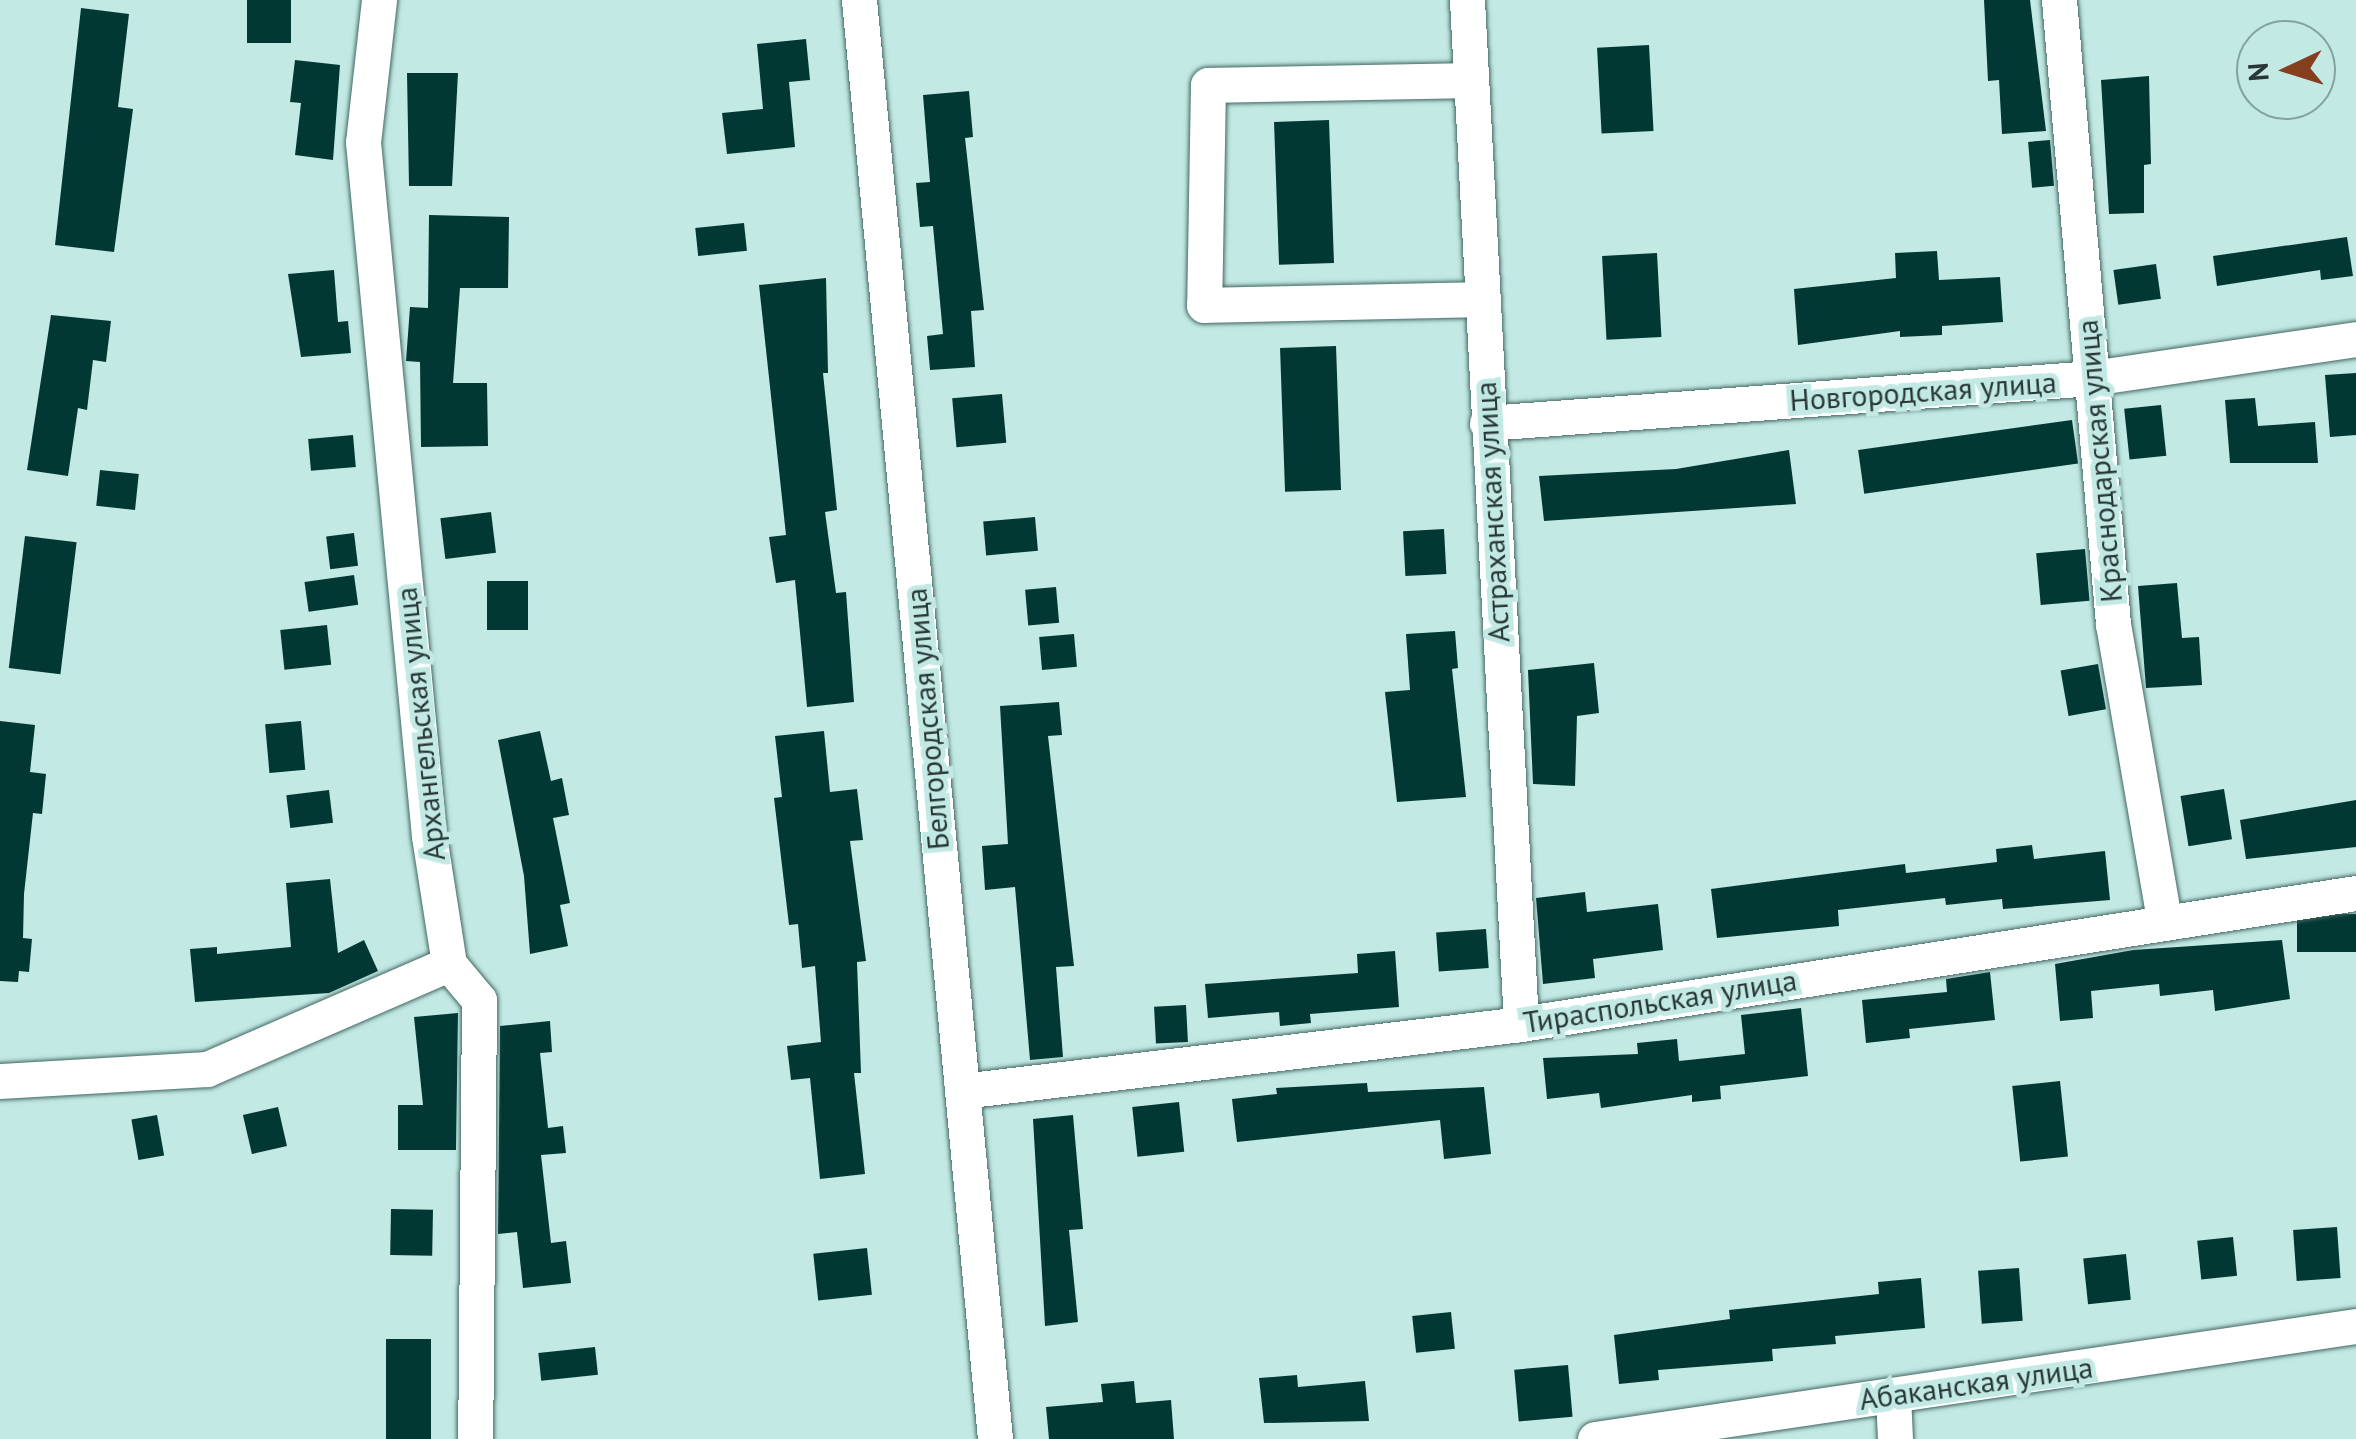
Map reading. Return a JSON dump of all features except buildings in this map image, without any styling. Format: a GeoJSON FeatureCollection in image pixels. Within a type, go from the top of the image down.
{"type":"FeatureCollection","features":[{"type":"Feature","properties":{"kind":"street","name":"Архангельская улица"},"geometry":{"type":"LineString","coordinates":[[379,0],[363,142],[429,836],[449,964],[479,1000],[475,1439]]}},
{"type":"Feature","properties":{"kind":"street","name":"Белгородская улица"},"geometry":{"type":"LineString","coordinates":[[860,0],[994,1439]]}},
{"type":"Feature","properties":{"kind":"street","name":"Астраханская улица"},"geometry":{"type":"LineString","coordinates":[[1466,0],[1521,1024]]}},
{"type":"Feature","properties":{"kind":"street","name":"Краснодарская улица"},"geometry":{"type":"LineString","coordinates":[[2059,0],[2113,624],[2164,918]]}},
{"type":"Feature","properties":{"kind":"street"},"geometry":{"type":"LineString","coordinates":[[1470,80],[1208,85],[1204,304],[1481,299]]}},
{"type":"Feature","properties":{"kind":"street","name":"Новгородская улица"},"geometry":{"type":"LineString","coordinates":[[1487,423],[2092,378],[2356,339]]}},
{"type":"Feature","properties":{"kind":"street","name":"Тираспольская улица"},"geometry":{"type":"LineString","coordinates":[[962,1090],[1521,1024],[2164,918],[2356,892]]}},
{"type":"Feature","properties":{"kind":"street"},"geometry":{"type":"LineString","coordinates":[[0,1082],[207,1069],[449,964]]}},
{"type":"Feature","properties":{"kind":"street","name":"Абаканская улица"},"geometry":{"type":"LineString","coordinates":[[1595,1439],[2356,1326]]}},
{"type":"Feature","properties":{"kind":"street"},"geometry":{"type":"LineString","coordinates":[[1893,1395],[1895,1439]]}}]}
